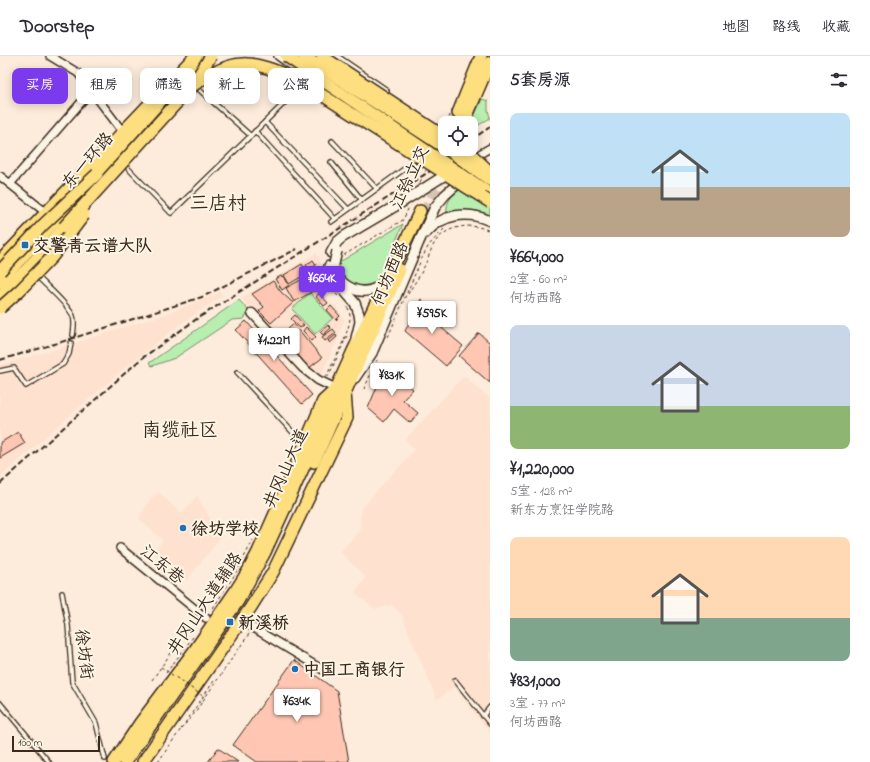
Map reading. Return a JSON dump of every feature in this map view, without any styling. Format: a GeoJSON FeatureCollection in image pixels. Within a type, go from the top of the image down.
{"type":"FeatureCollection","features":[{"type":"Feature","properties":{"kind":"main road"},"geometry":{"type":"LineString","coordinates":[[196,77],[212,56]]}},
{"type":"Feature","properties":{"kind":"main road"},"geometry":{"type":"LineString","coordinates":[[286,56],[490,194]]}},
{"type":"Feature","properties":{"kind":"main road"},"geometry":{"type":"LineString","coordinates":[[304,56],[438,143]]}},
{"type":"Feature","properties":{"kind":"main road"},"geometry":{"type":"LineString","coordinates":[[330,56],[438,132]]}},
{"type":"Feature","properties":{"kind":"main road"},"geometry":{"type":"LineString","coordinates":[[481,56],[462,115],[490,62]]}},
{"type":"Feature","properties":{"kind":"main road"},"geometry":{"type":"LineString","coordinates":[[0,261],[123,132],[199,57]]}},
{"type":"Feature","properties":{"kind":"main road","name":"东一环路"},"geometry":{"type":"LineString","coordinates":[[0,282],[57,221],[199,57]]}},
{"type":"Feature","properties":{"kind":"main road"},"geometry":{"type":"LineString","coordinates":[[196,81],[237,63],[252,63],[269,67],[297,79],[490,202]]}},
{"type":"Feature","properties":{"kind":"main road","name":"东一环路"},"geometry":{"type":"LineString","coordinates":[[0,294],[27,269],[173,104]]}},
{"type":"Feature","properties":{"kind":"main road"},"geometry":{"type":"LineString","coordinates":[[457,156],[490,180]]}},
{"type":"Feature","properties":{"kind":"main road"},"geometry":{"type":"LineString","coordinates":[[473,156],[490,172]]}},
{"type":"Feature","properties":{"kind":"main road"},"geometry":{"type":"LineString","coordinates":[[0,294],[120,163]]}},
{"type":"Feature","properties":{"kind":"main road"},"geometry":{"type":"LineString","coordinates":[[0,308],[52,257],[120,163]]}},
{"type":"Feature","properties":{"kind":"main road"},"geometry":{"type":"LineString","coordinates":[[449,176],[466,165],[487,166]]}},
{"type":"Feature","properties":{"kind":"main road"},"geometry":{"type":"LineString","coordinates":[[0,271],[43,225],[97,174]]}},
{"type":"Feature","properties":{"kind":"main road"},"geometry":{"type":"LineString","coordinates":[[473,175],[490,183]]}},
{"type":"Feature","properties":{"kind":"main road","name":"何坊西路"},"geometry":{"type":"LineString","coordinates":[[337,253],[345,242],[356,234],[406,205],[449,176],[473,175]]}},
{"type":"Feature","properties":{"kind":"main road","name":"何坊西路"},"geometry":{"type":"LineString","coordinates":[[341,391],[372,353],[435,207],[455,186],[473,175]]}},
{"type":"Feature","properties":{"kind":"main road","name":"井冈山大道"},"geometry":{"type":"LineString","coordinates":[[125,762],[238,601],[266,552],[328,414],[341,391],[422,212],[353,351],[341,391],[334,420],[270,559],[247,598],[131,762]]}},
{"type":"Feature","properties":{"kind":"main road"},"geometry":{"type":"LineString","coordinates":[[419,242],[431,227],[442,220],[454,216],[466,214],[480,216],[490,221]]}},
{"type":"Feature","properties":{"kind":"main road"},"geometry":{"type":"LineString","coordinates":[[332,265],[337,253]]}},
{"type":"Feature","properties":{"kind":"main road","name":"何坊西路"},"geometry":{"type":"LineString","coordinates":[[332,265],[343,283],[350,288],[359,291],[380,287],[387,280]]}},
{"type":"Feature","properties":{"kind":"main road","name":"何坊西路"},"geometry":{"type":"LineString","coordinates":[[332,265],[333,278],[355,303],[359,314],[360,322],[353,351]]}},
{"type":"Feature","properties":{"kind":"main road"},"geometry":{"type":"LineString","coordinates":[[143,762],[242,621],[273,572],[347,418],[341,391]]}},
{"type":"Feature","properties":{"kind":"main road","name":"井冈山大道辅路"},"geometry":{"type":"LineString","coordinates":[[110,761],[194,651],[248,571],[258,552],[323,401],[341,391]]}},
{"type":"Feature","properties":{"kind":"street"},"geometry":{"type":"LineString","coordinates":[[50,56],[76,72]]}},
{"type":"Feature","properties":{"kind":"street"},"geometry":{"type":"LineString","coordinates":[[278,56],[295,68]]}},
{"type":"Feature","properties":{"kind":"street"},"geometry":{"type":"LineString","coordinates":[[293,56],[311,68]]}},
{"type":"Feature","properties":{"kind":"street"},"geometry":{"type":"LineString","coordinates":[[330,56],[409,110],[426,125],[436,137],[427,152]]}},
{"type":"Feature","properties":{"kind":"street"},"geometry":{"type":"LineString","coordinates":[[324,77],[427,152]]}},
{"type":"Feature","properties":{"kind":"street"},"geometry":{"type":"LineString","coordinates":[[324,88],[427,152]]}},
{"type":"Feature","properties":{"kind":"street"},"geometry":{"type":"LineString","coordinates":[[10,184],[80,104]]}},
{"type":"Feature","properties":{"kind":"street"},"geometry":{"type":"LineString","coordinates":[[101,104],[123,132]]}},
{"type":"Feature","properties":{"kind":"street"},"geometry":{"type":"LineString","coordinates":[[449,176],[490,148]]}},
{"type":"Feature","properties":{"kind":"street"},"geometry":{"type":"LineString","coordinates":[[0,176],[57,221]]}},
{"type":"Feature","properties":{"kind":"street"},"geometry":{"type":"LineString","coordinates":[[252,313],[303,368],[318,380],[341,391]]}},
{"type":"Feature","properties":{"kind":"street","name":"江东巷"},"geometry":{"type":"LineString","coordinates":[[120,548],[206,618]]}},
{"type":"Feature","properties":{"kind":"street"},"geometry":{"type":"LineString","coordinates":[[242,621],[323,670]]}},
{"type":"Feature","properties":{"kind":"lane"},"geometry":{"type":"LineString","coordinates":[[320,68],[330,56]]}},
{"type":"Feature","properties":{"kind":"lane"},"geometry":{"type":"LineString","coordinates":[[196,88],[251,136]]}},
{"type":"Feature","properties":{"kind":"lane"},"geometry":{"type":"LineString","coordinates":[[120,163],[171,212],[284,104]]}},
{"type":"Feature","properties":{"kind":"lane"},"geometry":{"type":"LineString","coordinates":[[265,122],[348,209]]}},
{"type":"Feature","properties":{"kind":"lane"},"geometry":{"type":"LineString","coordinates":[[255,132],[333,220],[427,152]]}},
{"type":"Feature","properties":{"kind":"lane"},"geometry":{"type":"LineString","coordinates":[[332,141],[377,189]]}},
{"type":"Feature","properties":{"kind":"lane"},"geometry":{"type":"LineString","coordinates":[[331,162],[362,200]]}},
{"type":"Feature","properties":{"kind":"lane"},"geometry":{"type":"LineString","coordinates":[[27,269],[37,276],[68,309],[73,317],[73,335]]}},
{"type":"Feature","properties":{"kind":"lane"},"geometry":{"type":"LineString","coordinates":[[0,371],[14,368],[26,386],[63,364],[69,354],[71,343]]}},
{"type":"Feature","properties":{"kind":"lane"},"geometry":{"type":"LineString","coordinates":[[237,372],[298,438]]}},
{"type":"Feature","properties":{"kind":"lane","name":"徐坊街"},"geometry":{"type":"LineString","coordinates":[[62,593],[68,625],[72,682],[96,723],[110,761]]}},
{"type":"Feature","properties":{"kind":"lane"},"geometry":{"type":"LineString","coordinates":[[455,680],[490,724]]}},
{"type":"Feature","properties":{"kind":"lane"},"geometry":{"type":"LineString","coordinates":[[0,703],[49,762]]}},
{"type":"Feature","properties":{"kind":"lane"},"geometry":{"type":"LineString","coordinates":[[483,716],[490,707]]}},
{"type":"Feature","properties":{"kind":"path","name":"江铃立交"},"geometry":{"type":"LineString","coordinates":[[420,183],[426,169]]}},
{"type":"Feature","properties":{"kind":"path","name":"江铃立交"},"geometry":{"type":"LineString","coordinates":[[337,253],[403,220],[406,205]]}},
{"type":"Feature","properties":{"kind":"path"},"geometry":{"type":"LineString","coordinates":[[406,297],[424,268],[434,243],[444,233],[457,227],[471,226],[490,231]]}},
{"type":"Feature","properties":{"kind":"path"},"geometry":{"type":"LineString","coordinates":[[385,339],[390,335],[429,245],[445,228]]}},
{"type":"Feature","properties":{"kind":"path"},"geometry":{"type":"LineString","coordinates":[[328,284],[339,297]]}},
{"type":"Feature","properties":{"kind":"path"},"geometry":{"type":"LineString","coordinates":[[330,372],[347,330],[350,318],[349,310],[344,301]]}},
{"type":"Feature","properties":{"kind":"path"},"geometry":{"type":"LineString","coordinates":[[324,383],[347,336]]}},
{"type":"Feature","properties":{"kind":"path"},"geometry":{"type":"LineString","coordinates":[[364,389],[379,356]]}},
{"type":"Feature","properties":{"kind":"path"},"geometry":{"type":"LineString","coordinates":[[206,618],[237,571],[255,536]]}},
{"type":"Feature","properties":{"kind":"path"},"geometry":{"type":"LineString","coordinates":[[181,729],[193,715],[254,628]]}},
{"type":"Feature","properties":{"kind":"path"},"geometry":{"type":"LineString","coordinates":[[164,675],[193,637]]}},
{"type":"Feature","properties":{"kind":"path"},"geometry":{"type":"LineString","coordinates":[[152,680],[171,653]]}},
{"type":"Feature","properties":{"kind":"path"},"geometry":{"type":"LineString","coordinates":[[161,667],[204,697]]}},
{"type":"Feature","properties":{"kind":"path"},"geometry":{"type":"LineString","coordinates":[[158,762],[214,681]]}},
{"type":"Feature","properties":{"kind":"shaded area"},"geometry":{"type":"Polygon","coordinates":[[[316,253],[321,263],[316,277],[318,289],[324,297],[337,308],[344,320],[337,341],[319,379],[241,298],[316,253]]]}},
{"type":"Feature","properties":{"kind":"shaded area"},"geometry":{"type":"Polygon","coordinates":[[[221,292],[222,296],[175,328],[120,372],[0,477],[0,365],[53,350],[166,314],[221,292]]]}},
{"type":"Feature","properties":{"kind":"shaded area"},"geometry":{"type":"Polygon","coordinates":[[[464,376],[490,399],[490,733],[454,687],[437,700],[401,614],[392,605],[375,609],[355,593],[366,577],[340,552],[360,530],[361,509],[415,449],[405,440],[464,376]]]}},
{"type":"Feature","properties":{"kind":"shaded area","name":"徐坊学校"},"geometry":{"type":"Polygon","coordinates":[[[158,492],[182,514],[197,496],[221,537],[187,580],[154,552],[163,540],[139,519],[149,501],[158,492]]]}},
{"type":"Feature","properties":{"kind":"green space"},"geometry":{"type":"Polygon","coordinates":[[[482,99],[488,101],[490,118],[478,126],[478,116],[474,116],[482,99]]]}},
{"type":"Feature","properties":{"kind":"green space"},"geometry":{"type":"Polygon","coordinates":[[[468,183],[490,189],[490,216],[469,210],[447,215],[449,200],[455,193],[468,183]]]}},
{"type":"Feature","properties":{"kind":"green space"},"geometry":{"type":"Polygon","coordinates":[[[403,224],[379,281],[371,286],[356,287],[347,283],[343,279],[338,263],[403,224]]]}},
{"type":"Feature","properties":{"kind":"green space"},"geometry":{"type":"Polygon","coordinates":[[[310,293],[333,318],[315,334],[292,309],[310,293]]]}},
{"type":"Feature","properties":{"kind":"green space"},"geometry":{"type":"Polygon","coordinates":[[[239,300],[249,311],[244,319],[232,320],[175,358],[152,366],[149,363],[239,300]]]}},
{"type":"Feature","properties":{"kind":"building"},"geometry":{"type":"Polygon","coordinates":[[[313,260],[316,265],[309,270],[306,265],[313,260]]]}},
{"type":"Feature","properties":{"kind":"building"},"geometry":{"type":"Polygon","coordinates":[[[302,264],[308,273],[289,284],[284,275],[302,264]]]}},
{"type":"Feature","properties":{"kind":"building"},"geometry":{"type":"Polygon","coordinates":[[[281,276],[284,277],[289,285],[282,290],[275,279],[281,276]]]}},
{"type":"Feature","properties":{"kind":"building"},"geometry":{"type":"Polygon","coordinates":[[[308,276],[315,290],[294,302],[286,288],[308,276]]]}},
{"type":"Feature","properties":{"kind":"building"},"geometry":{"type":"Polygon","coordinates":[[[273,281],[281,292],[293,303],[271,323],[259,311],[264,307],[252,294],[273,281]]]}},
{"type":"Feature","properties":{"kind":"building"},"geometry":{"type":"Polygon","coordinates":[[[319,293],[328,303],[324,306],[316,297],[319,293]]]}},
{"type":"Feature","properties":{"kind":"building"},"geometry":{"type":"Polygon","coordinates":[[[421,299],[430,309],[429,317],[463,346],[446,366],[405,331],[421,299]]]}},
{"type":"Feature","properties":{"kind":"building"},"geometry":{"type":"Polygon","coordinates":[[[331,306],[340,316],[336,320],[327,310],[331,306]]]}},
{"type":"Feature","properties":{"kind":"building"},"geometry":{"type":"Polygon","coordinates":[[[295,315],[304,325],[300,328],[291,319],[295,315]]]}},
{"type":"Feature","properties":{"kind":"building"},"geometry":{"type":"Polygon","coordinates":[[[246,321],[312,395],[302,404],[236,330],[246,321]]]}},
{"type":"Feature","properties":{"kind":"building"},"geometry":{"type":"Polygon","coordinates":[[[294,324],[322,358],[309,368],[281,335],[294,324]]]}},
{"type":"Feature","properties":{"kind":"building"},"geometry":{"type":"Polygon","coordinates":[[[328,325],[331,328],[323,335],[320,332],[328,325]]]}},
{"type":"Feature","properties":{"kind":"building"},"geometry":{"type":"Polygon","coordinates":[[[306,327],[316,337],[312,341],[303,331],[306,327]]]}},
{"type":"Feature","properties":{"kind":"building"},"geometry":{"type":"Polygon","coordinates":[[[333,329],[336,333],[325,341],[322,337],[333,329]]]}},
{"type":"Feature","properties":{"kind":"building"},"geometry":{"type":"Polygon","coordinates":[[[479,333],[490,343],[490,383],[459,356],[479,333]]]}},
{"type":"Feature","properties":{"kind":"building"},"geometry":{"type":"Polygon","coordinates":[[[336,335],[337,337],[330,343],[328,341],[336,335]]]}},
{"type":"Feature","properties":{"kind":"building"},"geometry":{"type":"Polygon","coordinates":[[[386,366],[413,389],[403,400],[418,413],[410,423],[394,409],[384,422],[368,408],[386,366]]]}},
{"type":"Feature","properties":{"kind":"building"},"geometry":{"type":"Polygon","coordinates":[[[18,432],[25,443],[0,458],[0,443],[18,432]]]}},
{"type":"Feature","properties":{"kind":"building"},"geometry":{"type":"Polygon","coordinates":[[[294,660],[337,691],[349,762],[257,762],[233,745],[294,660]]]}},
{"type":"Feature","properties":{"kind":"building"},"geometry":{"type":"Polygon","coordinates":[[[218,748],[238,762],[208,762],[218,748]]]}},
{"type":"Feature","properties":{"kind":"tunnel"},"geometry":{"type":"LineString","coordinates":[[425,213],[450,156]]}},
{"type":"Feature","properties":{"kind":"railway"},"geometry":{"type":"LineString","coordinates":[[478,135],[490,127]]}},
{"type":"Feature","properties":{"kind":"railway"},"geometry":{"type":"LineString","coordinates":[[0,484],[141,359],[198,318],[454,156]]}},
{"type":"Feature","properties":{"kind":"railway"},"geometry":{"type":"LineString","coordinates":[[0,360],[202,297],[297,249]]}},
{"type":"Feature","properties":{"kind":"place","name":"交警青云谱大队"},"geometry":{"type":"Point","coordinates":[25,245]}},
{"type":"Feature","properties":{"kind":"place","name":"徐坊学校"},"geometry":{"type":"Point","coordinates":[183,528]}},
{"type":"Feature","properties":{"kind":"place","name":"新溪桥"},"geometry":{"type":"Point","coordinates":[230,622]}},
{"type":"Feature","properties":{"kind":"place","name":"中国工商银行"},"geometry":{"type":"Point","coordinates":[295,669]}},
{"type":"Feature","properties":{"kind":"district","name":"三店村"},"geometry":{"type":"Point","coordinates":[218,202]}},
{"type":"Feature","properties":{"kind":"district","name":"南缆社区"},"geometry":{"type":"Point","coordinates":[180,429]}}]}
